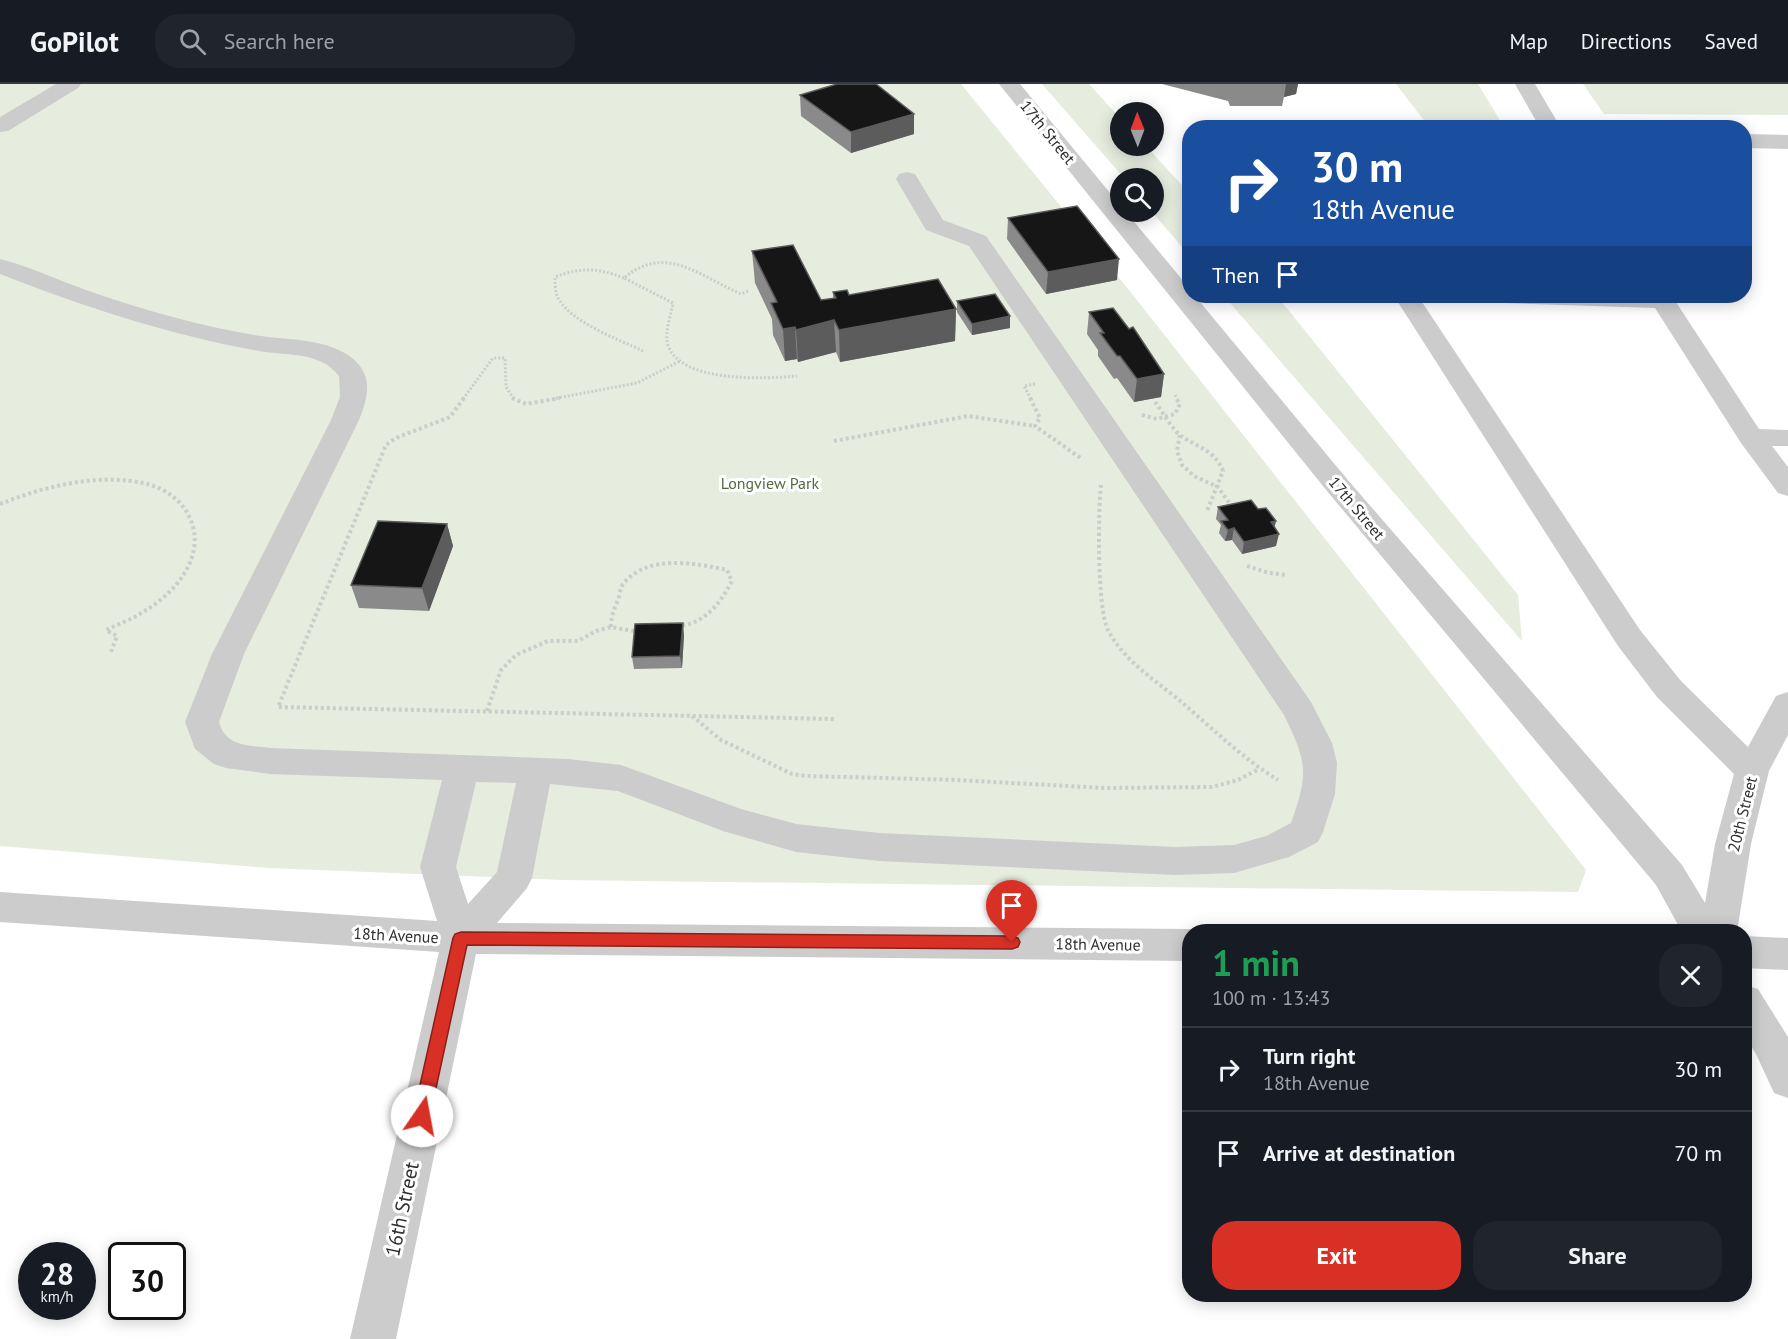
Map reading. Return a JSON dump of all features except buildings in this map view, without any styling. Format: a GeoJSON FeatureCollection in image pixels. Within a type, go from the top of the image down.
{"type":"FeatureCollection","features":[{"type":"Feature","properties":{"kind":"street"},"geometry":{"type":"LineString","coordinates":[[0,126],[71,84]]}},
{"type":"Feature","properties":{"kind":"street","name":"17th Street"},"geometry":{"type":"LineString","coordinates":[[1009,84],[1182,296]]}},
{"type":"Feature","properties":{"kind":"street"},"geometry":{"type":"LineString","coordinates":[[1525,84],[1546,120]]}},
{"type":"Feature","properties":{"kind":"street"},"geometry":{"type":"LineString","coordinates":[[1752,141],[1788,142]]}},
{"type":"Feature","properties":{"kind":"street"},"geometry":{"type":"LineString","coordinates":[[0,267],[144,316],[262,343],[301,346],[326,353],[343,363],[354,376],[355,396],[228,654],[202,722],[207,740],[226,755],[270,761],[536,771],[621,778],[735,821],[796,838],[879,847],[1175,861],[1234,859],[1276,847],[1305,832],[1315,802],[1320,755],[1299,711],[978,242],[934,225],[907,179]]}},
{"type":"Feature","properties":{"kind":"street","name":"17th Street"},"geometry":{"type":"LineString","coordinates":[[1188,303],[1337,485],[1669,875],[1697,924]]}},
{"type":"Feature","properties":{"kind":"street"},"geometry":{"type":"LineString","coordinates":[[1412,303],[1629,638],[1669,689],[1752,771]]}},
{"type":"Feature","properties":{"kind":"street"},"geometry":{"type":"LineString","coordinates":[[1664,303],[1751,437],[1788,487]]}},
{"type":"Feature","properties":{"kind":"street"},"geometry":{"type":"LineString","coordinates":[[1751,437],[1788,438]]}},
{"type":"Feature","properties":{"kind":"street","name":"20th Street"},"geometry":{"type":"LineString","coordinates":[[1719,924],[1732,844],[1752,771],[1788,704]]}},
{"type":"Feature","properties":{"kind":"street"},"geometry":{"type":"LineString","coordinates":[[461,938],[438,867],[462,768]]}},
{"type":"Feature","properties":{"kind":"street"},"geometry":{"type":"LineString","coordinates":[[461,938],[514,878],[536,771]]}},
{"type":"Feature","properties":{"kind":"street","name":"18th Avenue"},"geometry":{"type":"LineString","coordinates":[[0,907],[461,938],[1182,945]]}},
{"type":"Feature","properties":{"kind":"street","name":"16th Street"},"geometry":{"type":"LineString","coordinates":[[373,1339],[461,938]]}},
{"type":"Feature","properties":{"kind":"street"},"geometry":{"type":"LineString","coordinates":[[1752,952],[1788,954]]}},
{"type":"Feature","properties":{"kind":"street"},"geometry":{"type":"LineString","coordinates":[[1752,1013],[1771,1043],[1788,1080]]}},
{"type":"Feature","properties":{"kind":"path"},"geometry":{"type":"LineString","coordinates":[[624,278],[641,266],[658,260],[672,262],[741,294],[748,291]]}},
{"type":"Feature","properties":{"kind":"path"},"geometry":{"type":"LineString","coordinates":[[643,351],[569,311],[556,293],[555,277],[561,274],[595,270],[607,271],[674,303],[667,343],[670,351],[680,361],[719,375],[775,379],[797,376]]}},
{"type":"Feature","properties":{"kind":"path"},"geometry":{"type":"LineString","coordinates":[[680,361],[637,382],[526,404],[512,401],[506,392],[505,358],[493,358],[450,417],[396,438],[386,446],[381,453],[278,707],[421,712],[488,711],[836,719]]}},
{"type":"Feature","properties":{"kind":"path"},"geometry":{"type":"LineString","coordinates":[[1035,426],[1040,418],[1024,386],[1071,378]]}},
{"type":"Feature","properties":{"kind":"path"},"geometry":{"type":"LineString","coordinates":[[1138,413],[1151,418],[1175,414],[1179,408],[1175,395]]}},
{"type":"Feature","properties":{"kind":"path"},"geometry":{"type":"LineString","coordinates":[[1155,402],[1180,435],[1204,447],[1220,463],[1223,471],[1206,512]]}},
{"type":"Feature","properties":{"kind":"path"},"geometry":{"type":"LineString","coordinates":[[834,441],[968,416],[1035,426],[1089,465]]}},
{"type":"Feature","properties":{"kind":"path"},"geometry":{"type":"LineString","coordinates":[[1180,435],[1177,452],[1182,465],[1194,476],[1218,487],[1236,514]]}},
{"type":"Feature","properties":{"kind":"path"},"geometry":{"type":"LineString","coordinates":[[0,504],[18,496],[55,486],[85,481],[122,481],[161,489],[187,508],[196,536],[194,552],[187,570],[149,609],[106,630],[117,636],[111,652]]}},
{"type":"Feature","properties":{"kind":"path"},"geometry":{"type":"LineString","coordinates":[[1102,482],[1100,490],[1102,595],[1106,625],[1114,641],[1153,678],[1259,769],[1315,802]]}},
{"type":"Feature","properties":{"kind":"path"},"geometry":{"type":"LineString","coordinates":[[610,627],[611,610],[618,600],[622,586],[637,572],[660,565],[676,564],[707,565],[727,570],[732,581],[715,608],[692,626],[677,626]]}},
{"type":"Feature","properties":{"kind":"path"},"geometry":{"type":"LineString","coordinates":[[1243,564],[1269,573],[1287,576]]}},
{"type":"Feature","properties":{"kind":"path"},"geometry":{"type":"LineString","coordinates":[[488,711],[501,670],[516,655],[548,641],[578,641],[596,631],[610,627],[637,632],[645,630]]}},
{"type":"Feature","properties":{"kind":"path"},"geometry":{"type":"LineString","coordinates":[[692,716],[721,740],[792,774],[807,776],[957,780],[1105,788],[1212,787],[1238,780],[1259,769]]}},
{"type":"Feature","properties":{"kind":"green space","name":"Longview Park"},"geometry":{"type":"Polygon","coordinates":[[[0,84],[961,84],[1129,290],[1586,870],[1578,892],[562,880],[269,868],[0,846],[0,84]]]}},
{"type":"Feature","properties":{"kind":"green space"},"geometry":{"type":"Polygon","coordinates":[[[1042,84],[1089,84],[1110,107],[1110,156],[1155,156],[1182,185],[1182,247],[1161,222],[1164,222],[1164,168],[1115,168],[1042,84]]]}},
{"type":"Feature","properties":{"kind":"green space"},"geometry":{"type":"Polygon","coordinates":[[[1396,84],[1478,84],[1500,120],[1424,120],[1396,84]]]}},
{"type":"Feature","properties":{"kind":"green space"},"geometry":{"type":"Polygon","coordinates":[[[1583,84],[1788,84],[1788,115],[1604,114],[1583,84]]]}},
{"type":"Feature","properties":{"kind":"green space"},"geometry":{"type":"Polygon","coordinates":[[[1230,303],[1283,303],[1518,595],[1522,641],[1230,303]]]}},
{"type":"Feature","properties":{"kind":"route"},"geometry":{"type":"LineString","coordinates":[[422,1116],[461,938],[1012,942]]}}]}
